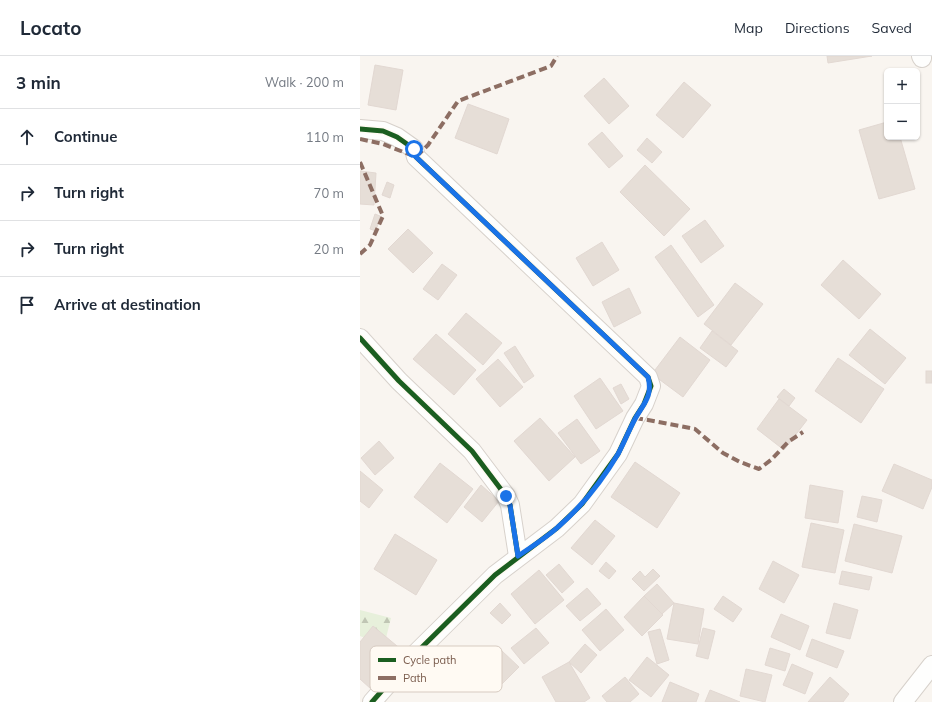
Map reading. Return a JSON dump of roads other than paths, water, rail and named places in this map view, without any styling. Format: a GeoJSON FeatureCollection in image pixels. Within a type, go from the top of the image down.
{"type":"FeatureCollection","features":[{"type":"Feature","properties":{"kind":"street"},"geometry":{"type":"LineString","coordinates":[[360,128],[383,131],[397,137],[414,149],[416,157],[648,377],[651,386],[644,404],[635,418],[618,454],[596,487],[582,504],[557,528],[518,556],[495,575],[423,646]]}},
{"type":"Feature","properties":{"kind":"street"},"geometry":{"type":"LineString","coordinates":[[360,338],[399,381],[472,451],[506,496],[510,505],[518,556]]}},
{"type":"Feature","properties":{"kind":"street"},"geometry":{"type":"LineString","coordinates":[[903,702],[932,665]]}},
{"type":"Feature","properties":{"kind":"street"},"geometry":{"type":"LineString","coordinates":[[372,702],[381,692]]}}]}
